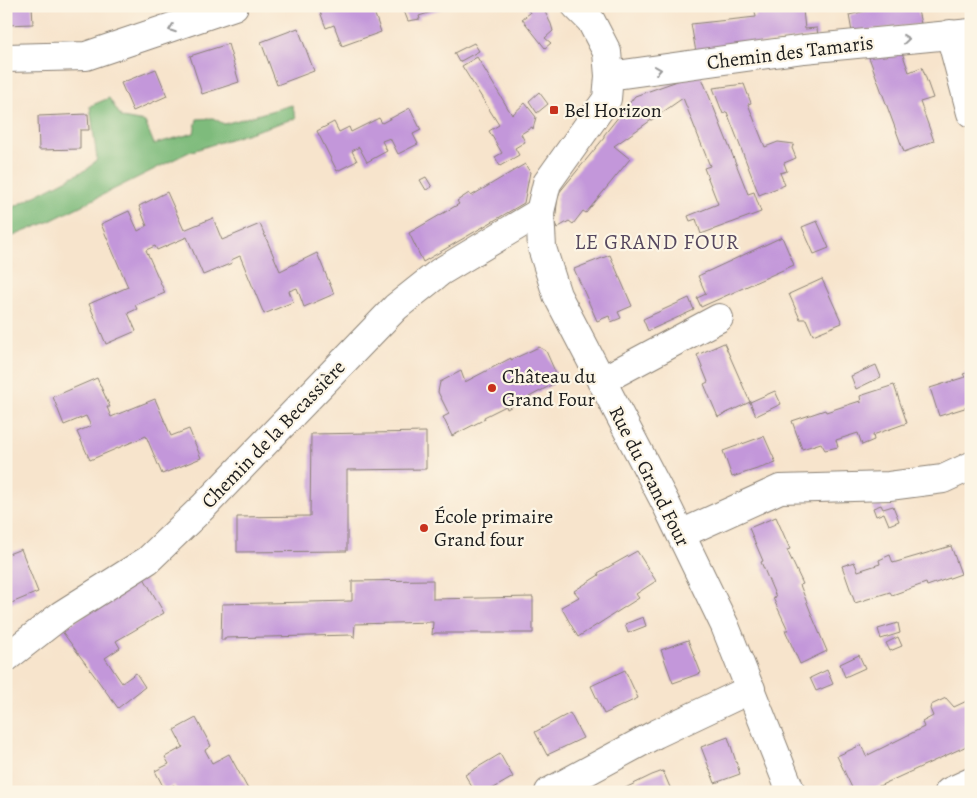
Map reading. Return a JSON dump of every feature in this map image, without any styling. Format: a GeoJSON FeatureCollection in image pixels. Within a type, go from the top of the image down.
{"type":"FeatureCollection","features":[{"type":"Feature","properties":{"kind":"street"},"geometry":{"type":"LineString","coordinates":[[6,58],[86,56],[234,6]]}},
{"type":"Feature","properties":{"kind":"street","name":"Rue du Grand Four"},"geometry":{"type":"LineString","coordinates":[[576,6],[591,21],[607,52],[610,76],[607,99],[547,183],[540,212],[542,248],[557,295],[681,534],[725,626],[791,792]]}},
{"type":"Feature","properties":{"kind":"street"},"geometry":{"type":"LineString","coordinates":[[961,34],[971,112]]}},
{"type":"Feature","properties":{"kind":"street","name":"Chemin des Tamaris"},"geometry":{"type":"LineString","coordinates":[[610,76],[804,49],[961,34]]}},
{"type":"Feature","properties":{"kind":"street","name":"Chemin de la Becassière"},"geometry":{"type":"LineString","coordinates":[[6,658],[61,615],[148,560],[205,505],[396,307],[440,272],[540,212]]}},
{"type":"Feature","properties":{"kind":"street"},"geometry":{"type":"LineString","coordinates":[[601,381],[719,318]]}},
{"type":"Feature","properties":{"kind":"street"},"geometry":{"type":"LineString","coordinates":[[681,534],[780,489],[889,486],[943,479],[971,466]]}},
{"type":"Feature","properties":{"kind":"street"},"geometry":{"type":"LineString","coordinates":[[548,792],[656,734],[751,689]]}},
{"type":"Feature","properties":{"kind":"street"},"geometry":{"type":"LineString","coordinates":[[949,792],[971,782]]}},
{"type":"Feature","properties":{"kind":"green space"},"geometry":{"type":"Polygon","coordinates":[[[109,98],[122,118],[145,122],[154,144],[194,133],[197,119],[213,118],[224,124],[292,105],[296,118],[189,152],[50,221],[6,239],[6,211],[89,168],[97,159],[90,106],[109,98]]]}},
{"type":"Feature","properties":{"kind":"building"},"geometry":{"type":"Polygon","coordinates":[[[6,6],[32,6],[33,24],[6,25],[6,6]]]}},
{"type":"Feature","properties":{"kind":"building"},"geometry":{"type":"Polygon","coordinates":[[[325,6],[372,6],[381,32],[342,46],[334,25],[326,28],[319,9],[325,6]]]}},
{"type":"Feature","properties":{"kind":"building"},"geometry":{"type":"Polygon","coordinates":[[[402,6],[447,7],[419,16],[420,19],[408,21],[402,6]]]}},
{"type":"Feature","properties":{"kind":"building"},"geometry":{"type":"Polygon","coordinates":[[[530,6],[542,6],[551,24],[553,31],[545,38],[551,43],[545,48],[522,19],[530,13],[527,8],[530,6]]]}},
{"type":"Feature","properties":{"kind":"building"},"geometry":{"type":"Polygon","coordinates":[[[754,6],[783,6],[784,13],[803,10],[805,29],[817,28],[818,36],[696,52],[691,24],[756,17],[754,6]]]}},
{"type":"Feature","properties":{"kind":"building"},"geometry":{"type":"Polygon","coordinates":[[[886,6],[917,6],[921,24],[852,32],[849,15],[886,6]]]}},
{"type":"Feature","properties":{"kind":"building"},"geometry":{"type":"Polygon","coordinates":[[[298,28],[314,71],[277,85],[261,42],[298,28]]]}},
{"type":"Feature","properties":{"kind":"building"},"geometry":{"type":"Polygon","coordinates":[[[474,43],[479,51],[459,62],[454,53],[474,43]]]}},
{"type":"Feature","properties":{"kind":"building"},"geometry":{"type":"Polygon","coordinates":[[[228,44],[239,82],[202,94],[190,56],[228,44]]]}},
{"type":"Feature","properties":{"kind":"building"},"geometry":{"type":"Polygon","coordinates":[[[900,47],[909,72],[922,67],[933,98],[920,102],[934,141],[904,152],[867,52],[900,47]]]}},
{"type":"Feature","properties":{"kind":"building"},"geometry":{"type":"Polygon","coordinates":[[[477,57],[512,115],[525,103],[536,117],[533,129],[532,127],[521,134],[525,142],[515,148],[519,155],[500,166],[495,157],[502,153],[489,131],[499,125],[462,66],[477,57]]]}},
{"type":"Feature","properties":{"kind":"building"},"geometry":{"type":"Polygon","coordinates":[[[156,69],[167,96],[133,111],[121,83],[156,69]]]}},
{"type":"Feature","properties":{"kind":"building"},"geometry":{"type":"Polygon","coordinates":[[[700,73],[748,194],[754,192],[761,212],[701,234],[696,219],[690,221],[688,216],[718,204],[704,168],[710,166],[683,98],[614,146],[630,159],[586,213],[583,211],[573,224],[569,221],[557,228],[555,223],[558,194],[604,138],[604,135],[635,96],[700,73]]]}},
{"type":"Feature","properties":{"kind":"building"},"geometry":{"type":"Polygon","coordinates":[[[744,84],[751,103],[748,104],[765,147],[778,142],[794,144],[792,148],[796,158],[784,163],[787,171],[780,173],[785,185],[759,195],[727,112],[723,114],[713,88],[744,84]]]}},
{"type":"Feature","properties":{"kind":"building"},"geometry":{"type":"Polygon","coordinates":[[[539,92],[548,104],[537,113],[529,101],[539,92]]]}},
{"type":"Feature","properties":{"kind":"building"},"geometry":{"type":"Polygon","coordinates":[[[410,108],[421,130],[413,134],[418,144],[398,154],[390,138],[382,141],[387,151],[367,162],[359,147],[352,151],[357,161],[337,171],[317,131],[334,122],[339,132],[349,127],[351,132],[379,118],[382,123],[410,108]]]}},
{"type":"Feature","properties":{"kind":"building"},"geometry":{"type":"Polygon","coordinates":[[[88,114],[89,130],[80,130],[80,149],[39,150],[38,116],[88,114]]]}},
{"type":"Feature","properties":{"kind":"building"},"geometry":{"type":"Polygon","coordinates":[[[525,164],[530,172],[524,203],[423,262],[409,233],[459,204],[457,201],[469,193],[471,196],[525,164]]]}},
{"type":"Feature","properties":{"kind":"building"},"geometry":{"type":"Polygon","coordinates":[[[426,177],[432,187],[426,190],[420,180],[426,177]]]}},
{"type":"Feature","properties":{"kind":"building"},"geometry":{"type":"Polygon","coordinates":[[[167,192],[184,230],[213,218],[222,240],[260,224],[280,271],[317,253],[334,294],[304,307],[297,288],[289,291],[293,302],[264,314],[240,256],[231,260],[232,263],[203,275],[187,237],[157,250],[155,246],[146,250],[165,293],[135,305],[137,309],[128,313],[136,331],[106,344],[89,304],[128,287],[101,224],[129,211],[138,231],[147,226],[139,206],[167,192]]]}},
{"type":"Feature","properties":{"kind":"building"},"geometry":{"type":"Polygon","coordinates":[[[817,221],[829,248],[814,254],[802,227],[817,221]]]}},
{"type":"Feature","properties":{"kind":"building"},"geometry":{"type":"Polygon","coordinates":[[[782,237],[794,265],[701,307],[697,298],[706,294],[698,276],[782,237]]]}},
{"type":"Feature","properties":{"kind":"building"},"geometry":{"type":"Polygon","coordinates":[[[610,255],[632,306],[618,312],[621,318],[611,322],[609,316],[597,321],[574,269],[610,255]]]}},
{"type":"Feature","properties":{"kind":"building"},"geometry":{"type":"Polygon","coordinates":[[[822,279],[842,323],[813,335],[806,319],[800,319],[789,294],[822,279]]]}},
{"type":"Feature","properties":{"kind":"building"},"geometry":{"type":"Polygon","coordinates":[[[689,298],[694,310],[648,331],[643,319],[689,298]]]}},
{"type":"Feature","properties":{"kind":"building"},"geometry":{"type":"Polygon","coordinates":[[[724,343],[750,402],[718,417],[704,384],[708,382],[697,355],[724,343]]]}},
{"type":"Feature","properties":{"kind":"building","name":"Château du Grand Four"},"geometry":{"type":"Polygon","coordinates":[[[539,347],[546,351],[557,376],[555,383],[507,409],[506,406],[484,417],[485,419],[452,436],[443,417],[449,414],[438,392],[440,382],[461,371],[465,382],[511,358],[511,360],[539,347]]]}},
{"type":"Feature","properties":{"kind":"building"},"geometry":{"type":"Polygon","coordinates":[[[876,365],[881,377],[856,389],[851,376],[876,365]]]}},
{"type":"Feature","properties":{"kind":"building"},"geometry":{"type":"Polygon","coordinates":[[[971,372],[971,406],[939,416],[930,388],[965,377],[963,374],[971,372]]]}},
{"type":"Feature","properties":{"kind":"building"},"geometry":{"type":"Polygon","coordinates":[[[97,378],[110,407],[107,407],[111,417],[155,399],[171,436],[189,429],[201,458],[162,474],[146,436],[90,460],[77,432],[91,426],[86,416],[64,425],[53,397],[97,378]]]}},
{"type":"Feature","properties":{"kind":"building"},"geometry":{"type":"Polygon","coordinates":[[[894,385],[907,423],[873,435],[874,440],[862,445],[858,433],[836,440],[838,447],[825,450],[821,443],[802,449],[792,421],[825,410],[826,412],[860,401],[861,403],[860,396],[894,385]]]}},
{"type":"Feature","properties":{"kind":"building"},"geometry":{"type":"Polygon","coordinates":[[[775,391],[781,404],[756,416],[750,402],[775,391]]]}},
{"type":"Feature","properties":{"kind":"building"},"geometry":{"type":"Polygon","coordinates":[[[426,432],[426,469],[347,470],[347,551],[237,552],[237,517],[310,516],[311,434],[426,432]]]}},
{"type":"Feature","properties":{"kind":"building"},"geometry":{"type":"Polygon","coordinates":[[[764,436],[776,463],[732,477],[723,451],[764,436]]]}},
{"type":"Feature","properties":{"kind":"building"},"geometry":{"type":"Polygon","coordinates":[[[881,505],[883,509],[893,506],[899,521],[889,525],[884,513],[876,516],[873,508],[881,505]]]}},
{"type":"Feature","properties":{"kind":"building"},"geometry":{"type":"Polygon","coordinates":[[[776,517],[790,549],[787,550],[803,584],[800,585],[827,651],[800,664],[785,630],[788,630],[773,598],[776,597],[749,528],[776,517]]]}},
{"type":"Feature","properties":{"kind":"building"},"geometry":{"type":"Polygon","coordinates":[[[951,546],[961,574],[927,586],[926,583],[892,595],[890,592],[855,603],[842,566],[854,562],[858,571],[880,564],[879,560],[890,555],[893,563],[951,546]]]}},
{"type":"Feature","properties":{"kind":"building"},"geometry":{"type":"Polygon","coordinates":[[[21,549],[38,592],[9,604],[6,596],[6,555],[21,549]]]}},
{"type":"Feature","properties":{"kind":"building"},"geometry":{"type":"Polygon","coordinates":[[[637,551],[656,581],[636,594],[639,598],[578,637],[561,607],[579,597],[574,591],[599,575],[598,573],[637,551]]]}},
{"type":"Feature","properties":{"kind":"building"},"geometry":{"type":"Polygon","coordinates":[[[144,578],[164,613],[116,641],[120,648],[105,658],[122,683],[136,673],[145,687],[118,708],[61,630],[144,578]]]}},
{"type":"Feature","properties":{"kind":"building"},"geometry":{"type":"Polygon","coordinates":[[[433,580],[433,599],[533,597],[533,633],[435,633],[432,635],[433,622],[355,624],[354,638],[352,635],[225,638],[225,640],[221,640],[222,604],[352,601],[352,581],[433,580]]]}},
{"type":"Feature","properties":{"kind":"building"},"geometry":{"type":"Polygon","coordinates":[[[643,617],[646,626],[628,633],[625,624],[643,617]]]}},
{"type":"Feature","properties":{"kind":"building"},"geometry":{"type":"Polygon","coordinates":[[[898,623],[900,633],[881,639],[878,629],[898,623]]]}},
{"type":"Feature","properties":{"kind":"building"},"geometry":{"type":"Polygon","coordinates":[[[898,637],[902,646],[890,651],[886,643],[898,637]]]}},
{"type":"Feature","properties":{"kind":"building"},"geometry":{"type":"Polygon","coordinates":[[[688,640],[701,673],[673,683],[661,650],[688,640]]]}},
{"type":"Feature","properties":{"kind":"building"},"geometry":{"type":"Polygon","coordinates":[[[859,655],[865,668],[845,677],[840,664],[859,655]]]}},
{"type":"Feature","properties":{"kind":"building"},"geometry":{"type":"Polygon","coordinates":[[[625,670],[638,698],[604,714],[591,686],[625,670]]]}},
{"type":"Feature","properties":{"kind":"building"},"geometry":{"type":"Polygon","coordinates":[[[827,670],[833,684],[816,691],[810,678],[827,670]]]}},
{"type":"Feature","properties":{"kind":"building"},"geometry":{"type":"Polygon","coordinates":[[[946,698],[954,707],[971,699],[971,744],[866,792],[854,792],[837,756],[861,745],[866,756],[924,727],[922,722],[933,716],[930,709],[931,705],[946,698]]]}},
{"type":"Feature","properties":{"kind":"building"},"geometry":{"type":"Polygon","coordinates":[[[570,713],[583,738],[547,755],[535,732],[570,713]]]}},
{"type":"Feature","properties":{"kind":"building"},"geometry":{"type":"Polygon","coordinates":[[[196,718],[211,746],[205,750],[212,763],[229,754],[249,791],[178,792],[174,785],[165,790],[155,771],[169,764],[165,757],[183,747],[174,730],[196,718]]]}},
{"type":"Feature","properties":{"kind":"building"},"geometry":{"type":"Polygon","coordinates":[[[728,737],[740,774],[715,783],[701,747],[728,737]]]}},
{"type":"Feature","properties":{"kind":"building"},"geometry":{"type":"Polygon","coordinates":[[[500,754],[513,777],[487,792],[475,792],[465,775],[500,754]]]}},
{"type":"Feature","properties":{"kind":"building"},"geometry":{"type":"Polygon","coordinates":[[[663,771],[672,792],[617,792],[652,775],[663,771]]]}},
{"type":"Feature","properties":{"kind":"place","name":"Bel Horizon"},"geometry":{"type":"Point","coordinates":[554,110]}},
{"type":"Feature","properties":{"kind":"place","name":"Château du Grand Four"},"geometry":{"type":"Point","coordinates":[492,388]}},
{"type":"Feature","properties":{"kind":"place","name":"École primaire Grand four"},"geometry":{"type":"Point","coordinates":[424,528]}},
{"type":"Feature","properties":{"kind":"district","name":"LE GRAND FOUR"},"geometry":{"type":"Point","coordinates":[657,242]}}]}
